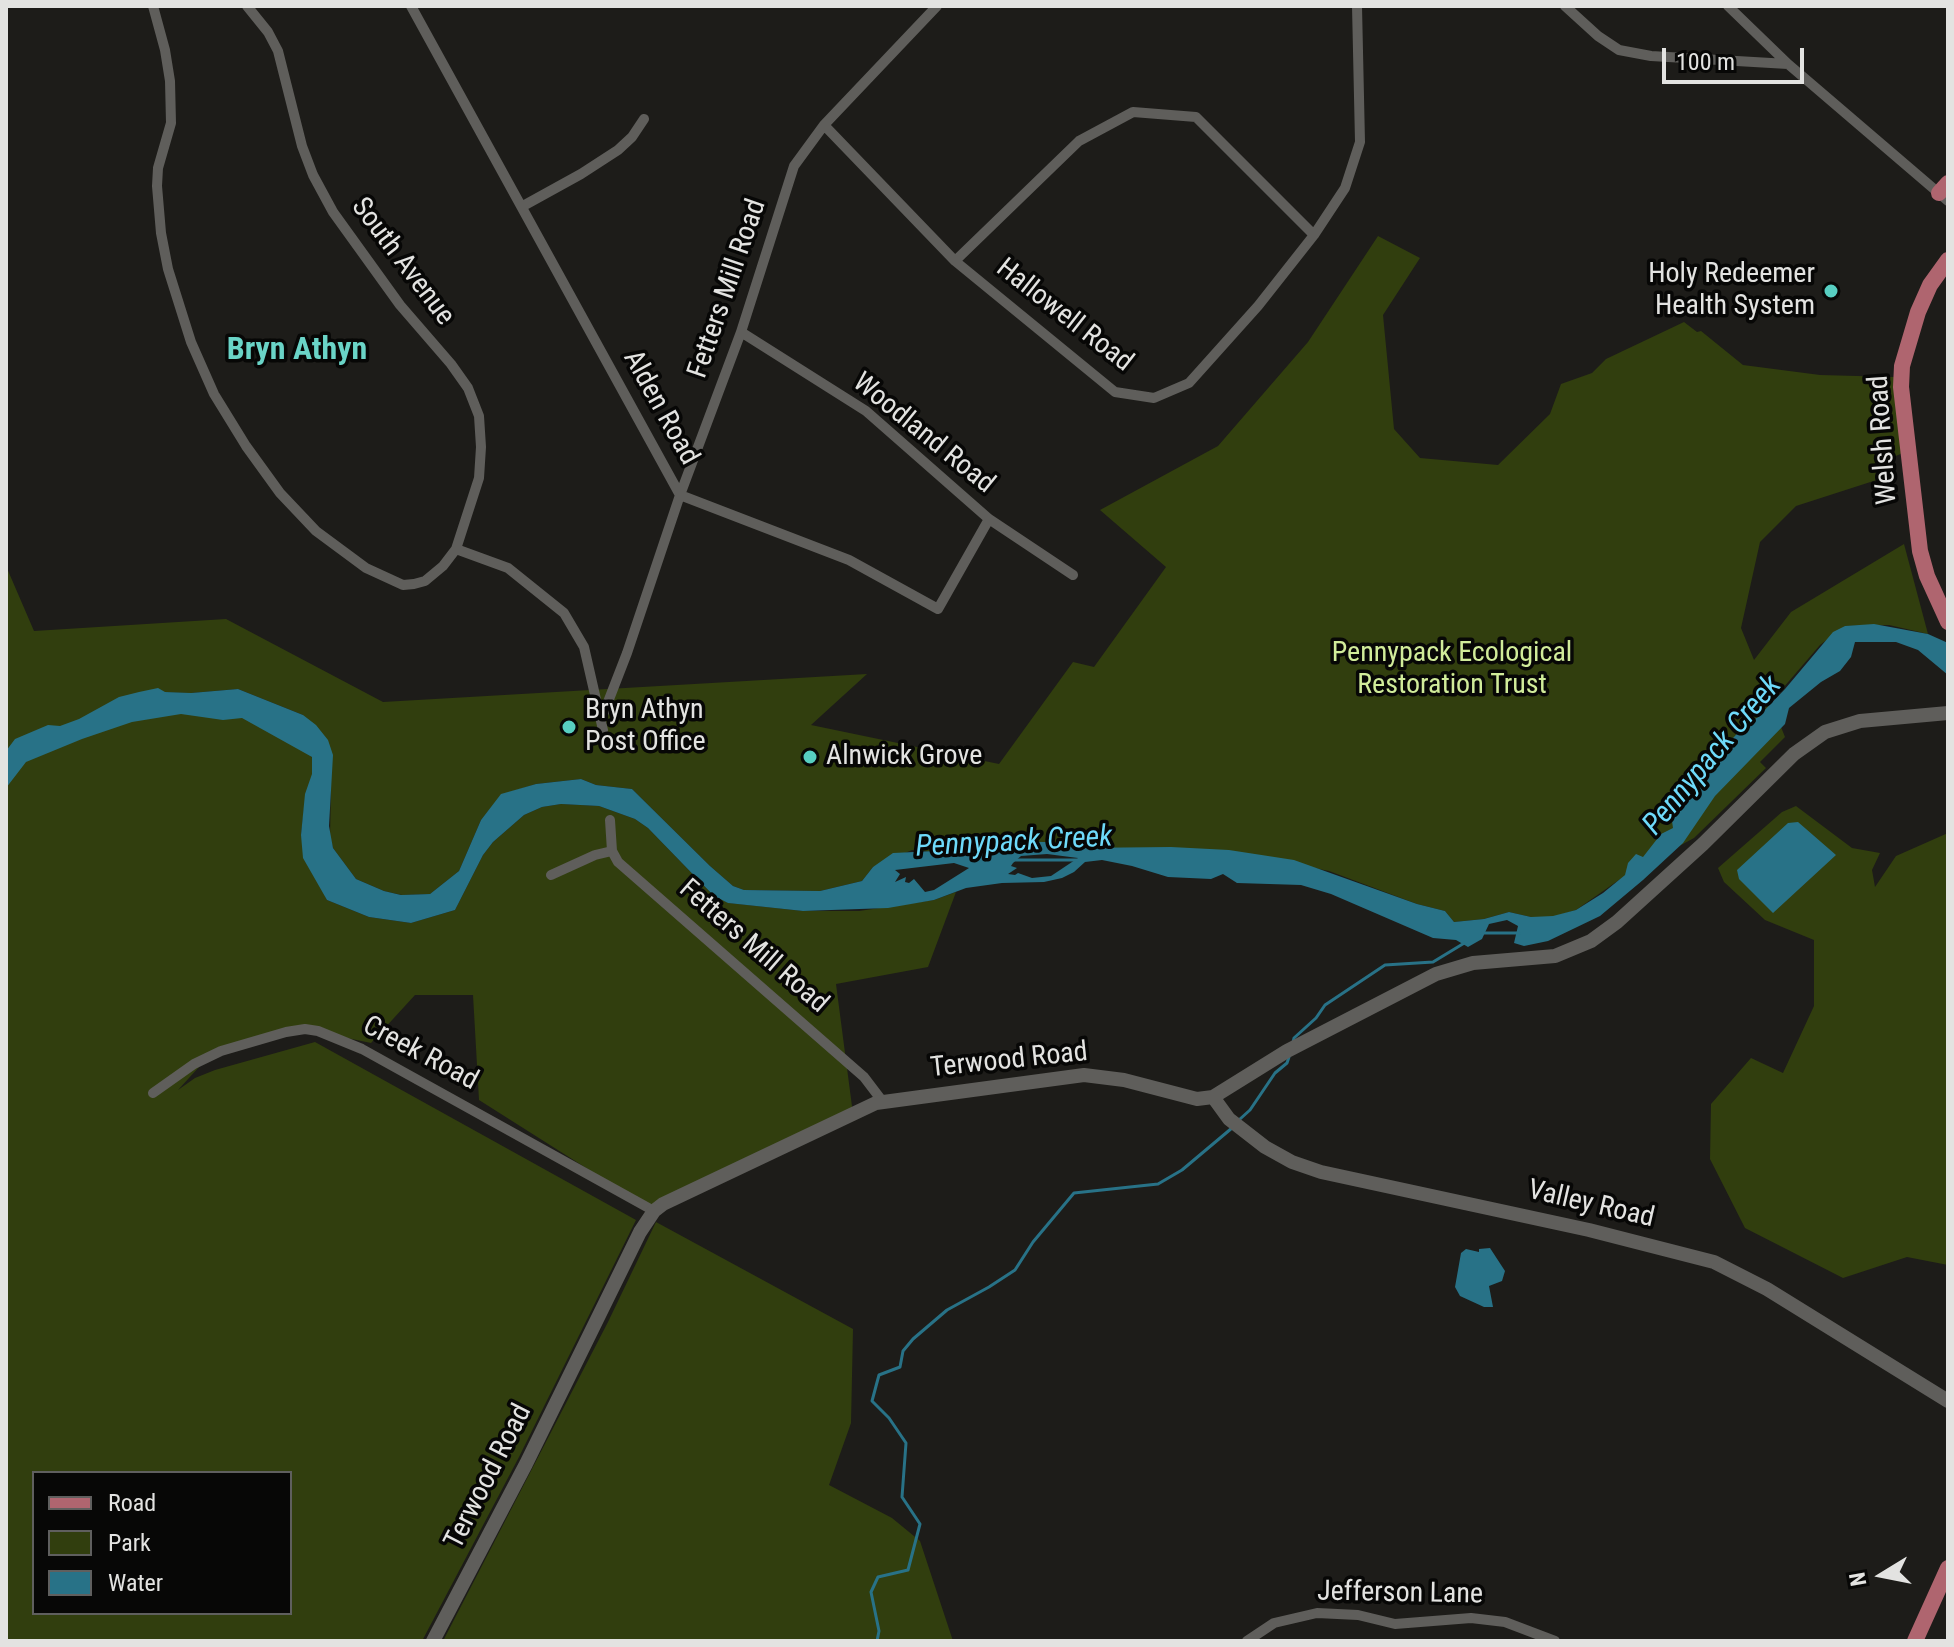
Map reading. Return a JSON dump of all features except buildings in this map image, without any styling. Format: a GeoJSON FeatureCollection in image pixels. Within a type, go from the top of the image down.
{"type":"FeatureCollection","features":[{"type":"Feature","properties":{"kind":"main road","name":"Welsh Road"},"geometry":{"type":"LineString","coordinates":[[1948,260],[1930,285],[1918,312],[1902,366],[1901,387],[1920,551],[1927,576],[1948,622]]}},
{"type":"Feature","properties":{"kind":"main road"},"geometry":{"type":"LineString","coordinates":[[1915,1641],[1948,1568]]}},
{"type":"Feature","properties":{"kind":"street"},"geometry":{"type":"LineString","coordinates":[[153,6],[170,81],[171,123],[158,168],[161,233],[167,267],[182,315],[214,394],[280,493],[316,531],[366,568],[403,585],[414,584],[425,581],[443,566],[456,549]]}},
{"type":"Feature","properties":{"kind":"street","name":"South Avenue"},"geometry":{"type":"LineString","coordinates":[[247,6],[268,32],[278,51],[302,146],[333,212],[400,305],[468,388],[479,416],[479,478],[456,549]]}},
{"type":"Feature","properties":{"kind":"street","name":"Alden Road"},"geometry":{"type":"LineString","coordinates":[[411,6],[680,495],[849,560],[938,609],[989,519]]}},
{"type":"Feature","properties":{"kind":"street","name":"Fetters Mill Road"},"geometry":{"type":"LineString","coordinates":[[456,549],[508,568],[564,613],[584,647],[602,725],[680,495],[741,332],[794,166],[824,125],[937,6]]}},
{"type":"Feature","properties":{"kind":"street","name":"Hallowell Road"},"geometry":{"type":"LineString","coordinates":[[824,125],[955,261],[1115,392],[1154,398],[1189,383],[1258,306],[1314,235],[1345,188],[1360,142],[1357,6]]}},
{"type":"Feature","properties":{"kind":"street"},"geometry":{"type":"LineString","coordinates":[[1565,6],[1598,36],[1619,50],[1651,56],[1788,64]]}},
{"type":"Feature","properties":{"kind":"street"},"geometry":{"type":"LineString","coordinates":[[1728,6],[1788,64],[1945,192]]}},
{"type":"Feature","properties":{"kind":"street"},"geometry":{"type":"LineString","coordinates":[[955,261],[1079,141],[1133,112],[1196,117],[1314,235]]}},
{"type":"Feature","properties":{"kind":"street"},"geometry":{"type":"LineString","coordinates":[[523,206],[618,150],[644,119]]}},
{"type":"Feature","properties":{"kind":"street","name":"Woodland Road"},"geometry":{"type":"LineString","coordinates":[[741,332],[866,411],[989,519],[1073,575]]}},
{"type":"Feature","properties":{"kind":"street"},"geometry":{"type":"LineString","coordinates":[[1213,1097],[1294,1047],[1448,970],[1486,961],[1555,956],[1579,948],[1604,933],[1635,906],[1794,754],[1835,727],[1860,721],[1948,713]]}},
{"type":"Feature","properties":{"kind":"street"},"geometry":{"type":"LineString","coordinates":[[551,875],[595,855],[612,851],[610,820]]}},
{"type":"Feature","properties":{"kind":"street","name":"Fetters Mill Road"},"geometry":{"type":"LineString","coordinates":[[612,851],[618,862],[864,1077],[883,1102]]}},
{"type":"Feature","properties":{"kind":"street","name":"Creek Road"},"geometry":{"type":"LineString","coordinates":[[153,1093],[194,1064],[221,1051],[286,1032],[318,1031],[362,1049],[654,1211]]}},
{"type":"Feature","properties":{"kind":"street","name":"Terwood Road"},"geometry":{"type":"LineString","coordinates":[[433,1641],[532,1451],[640,1232],[654,1211],[677,1196],[868,1106],[883,1102],[1084,1075],[1124,1080],[1197,1099],[1213,1097]]}},
{"type":"Feature","properties":{"kind":"street","name":"Valley Road"},"geometry":{"type":"LineString","coordinates":[[1213,1097],[1229,1119],[1274,1153],[1321,1172],[1589,1230],[1714,1262],[1799,1308],[1948,1401]]}},
{"type":"Feature","properties":{"kind":"street","name":"Jefferson Lane"},"geometry":{"type":"LineString","coordinates":[[1247,1641],[1274,1623],[1317,1613],[1358,1615],[1395,1624],[1471,1618],[1505,1622],[1555,1641]]}},
{"type":"Feature","properties":{"kind":"green space","name":"Pennypack Ecological Restoration Trust"},"geometry":{"type":"Polygon","coordinates":[[[1378,236],[1420,258],[1383,315],[1394,429],[1420,458],[1498,465],[1550,414],[1561,384],[1592,373],[1606,359],[1684,322],[1697,332],[1701,331],[1743,365],[1820,375],[1894,377],[1903,453],[1886,460],[1889,476],[1796,506],[1760,542],[1741,628],[1754,660],[1791,612],[1904,544],[1928,634],[1889,625],[1845,626],[1820,645],[1771,702],[1785,737],[1760,762],[1766,768],[1694,838],[1626,875],[1576,910],[1553,917],[1531,917],[1509,912],[1484,919],[1454,922],[1445,911],[1417,904],[1329,871],[1240,853],[966,846],[932,852],[912,850],[873,867],[862,881],[820,891],[744,890],[733,886],[710,866],[632,789],[596,785],[581,779],[536,784],[501,795],[481,820],[459,871],[430,894],[402,895],[356,879],[333,848],[330,837],[331,788],[303,715],[238,689],[191,693],[139,692],[208,704],[271,724],[310,755],[318,765],[304,809],[301,835],[327,900],[369,917],[411,923],[455,910],[493,842],[524,815],[542,807],[561,804],[599,806],[635,819],[648,828],[714,896],[729,903],[803,911],[859,911],[934,900],[956,892],[928,967],[836,984],[853,1114],[654,1211],[479,1100],[473,995],[415,995],[371,1043],[299,1028],[210,1055],[178,1090],[195,1078],[215,1070],[315,1042],[636,1220],[519,1457],[422,1641],[6,1641],[6,566],[34,631],[226,619],[383,702],[867,674],[811,725],[999,764],[1073,662],[1094,667],[1166,567],[1100,510],[1218,446],[1308,342],[1378,236]]]}},
{"type":"Feature","properties":{"kind":"green space"},"geometry":{"type":"Polygon","coordinates":[[[1796,806],[1852,848],[1880,853],[1872,870],[1875,887],[1896,856],[1948,833],[1948,1265],[1907,1257],[1843,1278],[1745,1228],[1710,1159],[1711,1104],[1751,1058],[1783,1073],[1814,1006],[1814,940],[1765,920],[1724,882],[1718,868],[1782,812],[1796,806]]]}},
{"type":"Feature","properties":{"kind":"green space"},"geometry":{"type":"Polygon","coordinates":[[[656,1222],[853,1329],[851,1423],[829,1485],[892,1518],[920,1541],[953,1641],[443,1641],[608,1322],[656,1222]]]}},
{"type":"Feature","properties":{"kind":"water"},"geometry":{"type":"Polygon","coordinates":[[[1874,624],[1928,634],[1948,643],[1948,675],[1918,650],[1896,642],[1855,642],[1851,657],[1840,671],[1789,708],[1785,724],[1715,796],[1683,843],[1643,880],[1600,916],[1548,941],[1524,946],[1514,943],[1518,926],[1507,920],[1489,924],[1482,939],[1468,947],[1456,940],[1433,938],[1331,894],[1301,885],[1237,883],[1223,874],[1211,879],[1168,877],[1102,860],[1085,862],[1062,878],[966,888],[934,900],[888,908],[803,911],[728,903],[714,896],[648,828],[635,819],[599,806],[561,804],[542,807],[524,815],[493,842],[455,910],[411,923],[369,917],[327,900],[303,858],[301,835],[312,757],[242,718],[223,720],[181,714],[132,722],[26,762],[6,788],[6,751],[15,739],[48,725],[60,726],[79,719],[119,697],[139,692],[158,688],[165,692],[191,693],[238,689],[303,715],[328,740],[333,755],[329,826],[333,848],[356,879],[401,895],[430,894],[459,871],[481,820],[501,794],[536,784],[581,779],[596,785],[632,789],[710,866],[733,886],[744,890],[820,891],[862,881],[873,867],[893,853],[956,850],[977,841],[1045,842],[1076,848],[1229,850],[1294,860],[1445,911],[1454,922],[1484,919],[1509,912],[1531,917],[1553,916],[1576,910],[1603,893],[1625,875],[1628,863],[1636,854],[1643,857],[1661,834],[1673,828],[1676,808],[1694,781],[1744,726],[1758,717],[1785,689],[1833,632],[1845,626],[1874,624]],[[1047,854],[1021,856],[1011,866],[1017,868],[1008,874],[1018,873],[1032,878],[1051,876],[1078,858],[1047,854]],[[954,863],[895,870],[900,874],[895,882],[906,877],[905,882],[914,879],[925,892],[934,890],[969,868],[954,863]]]}},
{"type":"Feature","properties":{"kind":"water"},"geometry":{"type":"Polygon","coordinates":[[[1798,822],[1836,855],[1773,913],[1739,879],[1737,870],[1788,823],[1798,822]]]}},
{"type":"Feature","properties":{"kind":"water"},"geometry":{"type":"Polygon","coordinates":[[[1490,1248],[1505,1271],[1502,1281],[1489,1286],[1493,1307],[1484,1307],[1460,1296],[1455,1287],[1461,1253],[1466,1249],[1479,1252],[1479,1249],[1490,1248]]]}},
{"type":"Feature","properties":{"kind":"waterway","name":"Pennypack Creek"},"geometry":{"type":"LineString","coordinates":[[1013,860],[1077,860]]}},
{"type":"Feature","properties":{"kind":"waterway","name":"Pennypack Creek"},"geometry":{"type":"LineString","coordinates":[[1482,933],[1519,933]]}},
{"type":"Feature","properties":{"kind":"waterway"},"geometry":{"type":"LineString","coordinates":[[1293,1042],[1325,1005],[1385,965],[1433,962],[1466,942]]}},
{"type":"Feature","properties":{"kind":"waterway"},"geometry":{"type":"LineString","coordinates":[[1240,1119],[1289,1057]]}},
{"type":"Feature","properties":{"kind":"waterway"},"geometry":{"type":"LineString","coordinates":[[877,1641],[879,1631],[871,1592],[878,1577],[908,1570],[920,1524],[902,1497],[906,1443],[889,1418],[872,1401],[879,1375],[900,1367],[903,1351],[947,1310],[1015,1270],[1033,1242],[1074,1193],[1158,1184],[1182,1170],[1232,1128]]}},
{"type":"Feature","properties":{"kind":"place","name":"Holy Redeemer Health System"},"geometry":{"type":"Point","coordinates":[1831,291]}},
{"type":"Feature","properties":{"kind":"place","name":"Bryn Athyn Post Office"},"geometry":{"type":"Point","coordinates":[569,727]}},
{"type":"Feature","properties":{"kind":"place","name":"Alnwick Grove"},"geometry":{"type":"Point","coordinates":[810,757]}},
{"type":"Feature","properties":{"kind":"district","name":"Bryn Athyn"},"geometry":{"type":"Point","coordinates":[297,351]}}]}
